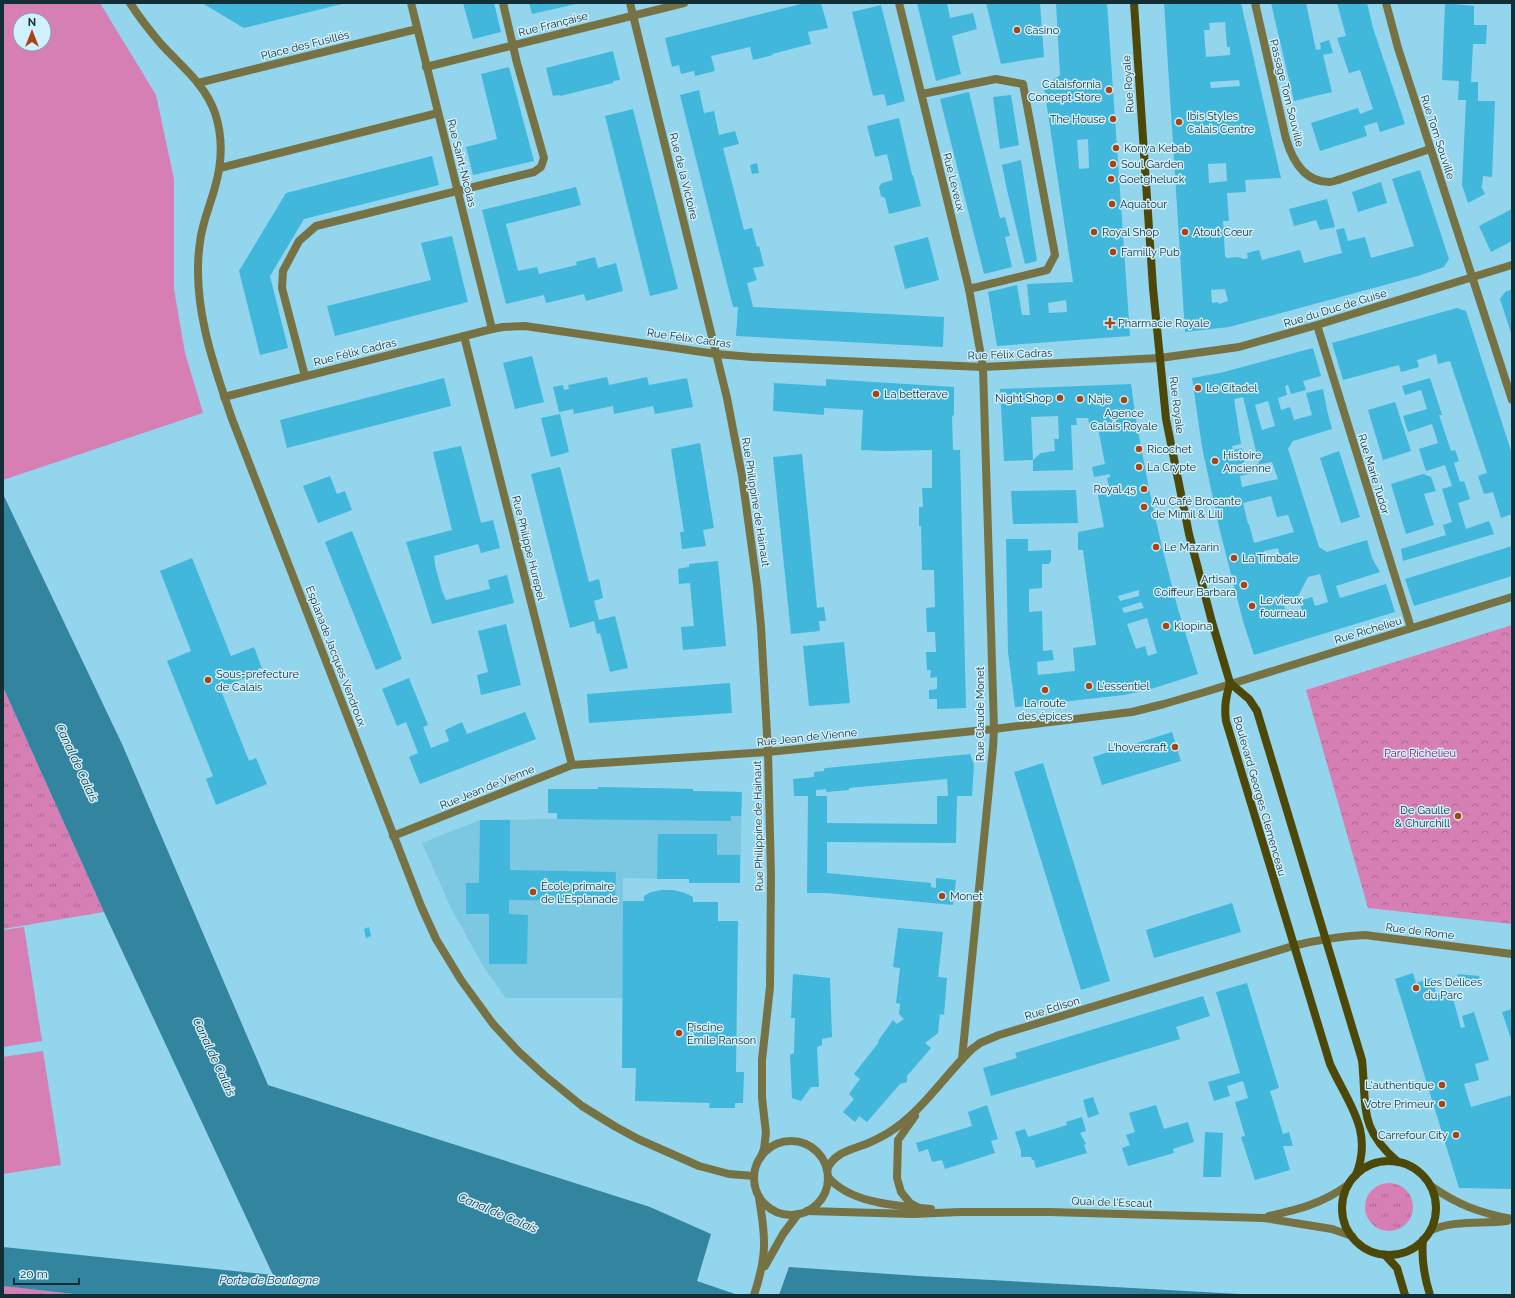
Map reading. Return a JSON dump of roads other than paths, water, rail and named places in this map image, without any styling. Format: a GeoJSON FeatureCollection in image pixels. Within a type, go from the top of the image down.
{"type":"FeatureCollection","features":[{"type":"Feature","properties":{"kind":"street","name":"Esplanade Jacques Vendroux"},"geometry":{"type":"LineString","coordinates":[[130,3],[162,45],[179,61],[198,83],[210,100],[218,123],[220,168],[200,243],[198,282],[203,319],[224,397],[393,836],[436,939],[461,980],[493,1024],[533,1065],[582,1106],[638,1139],[710,1170],[729,1174],[754,1176]]}},
{"type":"Feature","properties":{"kind":"street","name":"Rue Saint-Nicolas"},"geometry":{"type":"LineString","coordinates":[[411,3],[492,329]]}},
{"type":"Feature","properties":{"kind":"street"},"geometry":{"type":"LineString","coordinates":[[305,376],[282,288],[283,271],[299,241],[316,226],[534,172],[541,167],[544,158],[503,3]]}},
{"type":"Feature","properties":{"kind":"street","name":"Rue de la Victoire"},"geometry":{"type":"LineString","coordinates":[[630,3],[716,354]]}},
{"type":"Feature","properties":{"kind":"street","name":"Rue Française"},"geometry":{"type":"LineString","coordinates":[[426,66],[684,3]]}},
{"type":"Feature","properties":{"kind":"street","name":"Rue Leveux"},"geometry":{"type":"LineString","coordinates":[[899,3],[969,289],[983,367]]}},
{"type":"Feature","properties":{"kind":"street","name":"Rue Royale"},"geometry":{"type":"LineString","coordinates":[[1134,3],[1153,288],[1166,419],[1185,517],[1212,622],[1230,684]]}},
{"type":"Feature","properties":{"kind":"street","name":"Passage Tom Souville"},"geometry":{"type":"LineString","coordinates":[[1255,3],[1287,144],[1291,155],[1299,167],[1308,176],[1329,182],[1430,149]]}},
{"type":"Feature","properties":{"kind":"street","name":"Rue Tom Souville"},"geometry":{"type":"LineString","coordinates":[[1386,3],[1398,48],[1430,149],[1512,400]]}},
{"type":"Feature","properties":{"kind":"street","name":"Place des Fusillés"},"geometry":{"type":"LineString","coordinates":[[198,83],[417,29]]}},
{"type":"Feature","properties":{"kind":"street"},"geometry":{"type":"LineString","coordinates":[[922,94],[996,79],[1023,84],[1055,255],[1048,270],[969,289]]}},
{"type":"Feature","properties":{"kind":"street"},"geometry":{"type":"LineString","coordinates":[[220,168],[438,113]]}},
{"type":"Feature","properties":{"kind":"street","name":"Rue du Duc de Guise"},"geometry":{"type":"LineString","coordinates":[[1160,358],[1239,347],[1472,278],[1512,264]]}},
{"type":"Feature","properties":{"kind":"street","name":"Rue Marie Tudor"},"geometry":{"type":"LineString","coordinates":[[1317,325],[1411,628]]}},
{"type":"Feature","properties":{"kind":"street","name":"Rue Félix Cadras"},"geometry":{"type":"LineString","coordinates":[[224,397],[492,329],[525,326],[716,354],[760,358],[983,367],[1160,358]]}},
{"type":"Feature","properties":{"kind":"street","name":"Rue Philippe Hurepel"},"geometry":{"type":"LineString","coordinates":[[464,336],[572,765]]}},
{"type":"Feature","properties":{"kind":"street","name":"Rue Philippine de Hainaut"},"geometry":{"type":"LineString","coordinates":[[716,354],[736,442],[753,553],[761,626],[768,752],[771,875],[770,986],[762,1060],[762,1098],[766,1133],[764,1149],[761,1157]]}},
{"type":"Feature","properties":{"kind":"street","name":"Rue Claude Monet"},"geometry":{"type":"LineString","coordinates":[[962,1059],[994,728],[983,367]]}},
{"type":"Feature","properties":{"kind":"street","name":"Rue Richelieu"},"geometry":{"type":"LineString","coordinates":[[1230,684],[1512,596]]}},
{"type":"Feature","properties":{"kind":"street","name":"Rue Jean de Vienne"},"geometry":{"type":"LineString","coordinates":[[393,836],[572,765],[768,752],[1132,712],[1230,684]]}},
{"type":"Feature","properties":{"kind":"street","name":"Boulevard Georges Clemenceau"},"geometry":{"type":"LineString","coordinates":[[1356,1175],[1362,1147],[1360,1125],[1354,1109],[1330,1064],[1226,721],[1224,706],[1230,684],[1249,699],[1257,711],[1362,1060],[1365,1112],[1368,1124],[1378,1142],[1398,1162]]}},
{"type":"Feature","properties":{"kind":"street","name":"Rue de Rome"},"geometry":{"type":"LineString","coordinates":[[1325,939],[1365,935],[1512,954]]}},
{"type":"Feature","properties":{"kind":"street","name":"Rue Edison"},"geometry":{"type":"LineString","coordinates":[[828,1173],[829,1164],[836,1157],[890,1132],[922,1106],[962,1059],[976,1046],[988,1038],[1293,946],[1325,939]]}},
{"type":"Feature","properties":{"kind":"street"},"geometry":{"type":"LineString","coordinates":[[917,1208],[910,1204],[904,1197],[897,1183],[897,1147],[900,1137],[922,1106]]}},
{"type":"Feature","properties":{"kind":"street"},"geometry":{"type":"LineString","coordinates":[[754,1295],[764,1257],[765,1236],[754,1176],[756,1166],[768,1149],[781,1142],[791,1141],[801,1142],[810,1146],[818,1152],[824,1160],[828,1173],[827,1186],[824,1195],[815,1206],[807,1211],[798,1214],[784,1214],[775,1211],[767,1205],[758,1194]]}},
{"type":"Feature","properties":{"kind":"street"},"geometry":{"type":"LineString","coordinates":[[1431,1186],[1436,1200],[1435,1220],[1431,1230],[1424,1240],[1416,1247],[1406,1252],[1396,1255],[1385,1255],[1369,1250],[1359,1244],[1346,1227],[1342,1211],[1344,1195],[1348,1186],[1356,1175],[1373,1164],[1382,1161],[1398,1162],[1417,1170],[1431,1186],[1455,1202],[1472,1209],[1512,1220]]}},
{"type":"Feature","properties":{"kind":"street","name":"Quai de l'Escaut"},"geometry":{"type":"LineString","coordinates":[[828,1173],[841,1189],[851,1194],[880,1202],[917,1208],[960,1212]]}},
{"type":"Feature","properties":{"kind":"street","name":"Quai de l'Escaut"},"geometry":{"type":"LineString","coordinates":[[1264,1218],[1312,1205],[1331,1197],[1348,1186]]}},
{"type":"Feature","properties":{"kind":"street","name":"Quai de l'Escaut"},"geometry":{"type":"LineString","coordinates":[[807,1211],[913,1214],[960,1212],[1049,1212],[1264,1218],[1332,1229],[1352,1236]]}},
{"type":"Feature","properties":{"kind":"street"},"geometry":{"type":"LineString","coordinates":[[760,1276],[779,1240],[798,1214]]}},
{"type":"Feature","properties":{"kind":"street"},"geometry":{"type":"LineString","coordinates":[[1431,1230],[1441,1226],[1453,1224],[1512,1220]]}},
{"type":"Feature","properties":{"kind":"street"},"geometry":{"type":"LineString","coordinates":[[1424,1240],[1422,1259],[1425,1280],[1430,1295]]}},
{"type":"Feature","properties":{"kind":"street"},"geometry":{"type":"LineString","coordinates":[[1385,1255],[1397,1268],[1405,1295]]}},
{"type":"Feature","properties":{"kind":"water"},"geometry":{"type":"Polygon","coordinates":[[[3,494],[122,744],[268,1085],[650,1207],[711,1234],[697,1281],[738,1295],[82,1295],[3,1286],[3,1247],[273,1275],[104,912],[3,687],[3,494]]]}},
{"type":"Feature","properties":{"kind":"water"},"geometry":{"type":"Polygon","coordinates":[[[789,1267],[918,1276],[1257,1295],[779,1295],[789,1267]]]}},
{"type":"Feature","properties":{"kind":"place","name":"Casino"},"geometry":{"type":"Point","coordinates":[1017,30]}},
{"type":"Feature","properties":{"kind":"place","name":"Calaisfornia Concept Store"},"geometry":{"type":"Point","coordinates":[1109,90]}},
{"type":"Feature","properties":{"kind":"place","name":"The House"},"geometry":{"type":"Point","coordinates":[1113,119]}},
{"type":"Feature","properties":{"kind":"place","name":"Ibis Styles Calais Centre"},"geometry":{"type":"Point","coordinates":[1179,122]}},
{"type":"Feature","properties":{"kind":"place","name":"Konya Kebab"},"geometry":{"type":"Point","coordinates":[1116,148]}},
{"type":"Feature","properties":{"kind":"place","name":"Soul Garden"},"geometry":{"type":"Point","coordinates":[1113,164]}},
{"type":"Feature","properties":{"kind":"place","name":"Goetgheluck"},"geometry":{"type":"Point","coordinates":[1111,179]}},
{"type":"Feature","properties":{"kind":"place","name":"Aquatour"},"geometry":{"type":"Point","coordinates":[1112,204]}},
{"type":"Feature","properties":{"kind":"place","name":"Royal Shop"},"geometry":{"type":"Point","coordinates":[1094,232]}},
{"type":"Feature","properties":{"kind":"place","name":"Atout Cœur"},"geometry":{"type":"Point","coordinates":[1185,232]}},
{"type":"Feature","properties":{"kind":"place","name":"Familly Pub"},"geometry":{"type":"Point","coordinates":[1113,252]}},
{"type":"Feature","properties":{"kind":"place","name":"Pharmacie Royale"},"geometry":{"type":"Point","coordinates":[1110,323]}},
{"type":"Feature","properties":{"kind":"place","name":"Le Citadel"},"geometry":{"type":"Point","coordinates":[1198,388]}},
{"type":"Feature","properties":{"kind":"place","name":"La betterave"},"geometry":{"type":"Point","coordinates":[876,394]}},
{"type":"Feature","properties":{"kind":"place","name":"Night Shop"},"geometry":{"type":"Point","coordinates":[1060,398]}},
{"type":"Feature","properties":{"kind":"place","name":"Naje"},"geometry":{"type":"Point","coordinates":[1080,399]}},
{"type":"Feature","properties":{"kind":"place","name":"Agence Calais Royale"},"geometry":{"type":"Point","coordinates":[1124,400]}},
{"type":"Feature","properties":{"kind":"place","name":"Ricochet"},"geometry":{"type":"Point","coordinates":[1139,449]}},
{"type":"Feature","properties":{"kind":"place","name":"Histoire Ancienne"},"geometry":{"type":"Point","coordinates":[1215,461]}},
{"type":"Feature","properties":{"kind":"place","name":"La Crypte"},"geometry":{"type":"Point","coordinates":[1139,467]}},
{"type":"Feature","properties":{"kind":"place","name":"Royal 45"},"geometry":{"type":"Point","coordinates":[1144,489]}},
{"type":"Feature","properties":{"kind":"place","name":"Au Café Brocante de Mimil & Lili"},"geometry":{"type":"Point","coordinates":[1144,507]}},
{"type":"Feature","properties":{"kind":"place","name":"Le Mazarin"},"geometry":{"type":"Point","coordinates":[1156,547]}},
{"type":"Feature","properties":{"kind":"place","name":"La Timbale"},"geometry":{"type":"Point","coordinates":[1234,558]}},
{"type":"Feature","properties":{"kind":"place","name":"Artisan Coiffeur Barbara"},"geometry":{"type":"Point","coordinates":[1244,585]}},
{"type":"Feature","properties":{"kind":"place","name":"Le vieux fourneau"},"geometry":{"type":"Point","coordinates":[1252,606]}},
{"type":"Feature","properties":{"kind":"place","name":"Klopina"},"geometry":{"type":"Point","coordinates":[1166,626]}},
{"type":"Feature","properties":{"kind":"place","name":"Sous-préfecture de Calais"},"geometry":{"type":"Point","coordinates":[208,680]}},
{"type":"Feature","properties":{"kind":"place","name":"L'essentiel"},"geometry":{"type":"Point","coordinates":[1089,686]}},
{"type":"Feature","properties":{"kind":"place","name":"La route des épices"},"geometry":{"type":"Point","coordinates":[1045,690]}},
{"type":"Feature","properties":{"kind":"place","name":"L'hovercraft"},"geometry":{"type":"Point","coordinates":[1175,747]}},
{"type":"Feature","properties":{"kind":"place","name":"De Gaulle & Churchill"},"geometry":{"type":"Point","coordinates":[1458,816]}},
{"type":"Feature","properties":{"kind":"place","name":"École primaire de L'Esplanade"},"geometry":{"type":"Point","coordinates":[533,892]}},
{"type":"Feature","properties":{"kind":"place","name":"Monet"},"geometry":{"type":"Point","coordinates":[942,896]}},
{"type":"Feature","properties":{"kind":"place","name":"Les Délices du Parc"},"geometry":{"type":"Point","coordinates":[1416,988]}},
{"type":"Feature","properties":{"kind":"place","name":"Piscine Émile Ranson"},"geometry":{"type":"Point","coordinates":[679,1033]}},
{"type":"Feature","properties":{"kind":"place","name":"L'authentique"},"geometry":{"type":"Point","coordinates":[1442,1085]}},
{"type":"Feature","properties":{"kind":"place","name":"Votre Primeur"},"geometry":{"type":"Point","coordinates":[1442,1104]}},
{"type":"Feature","properties":{"kind":"place","name":"Carrefour City"},"geometry":{"type":"Point","coordinates":[1456,1135]}},
{"type":"Feature","properties":{"kind":"park label","name":"Parc Richelieu"},"geometry":{"type":"Point","coordinates":[1420,753]}},
{"type":"Feature","properties":{"kind":"water label","name":"Canal de Calais"},"geometry":{"type":"Point","coordinates":[77,763]}},
{"type":"Feature","properties":{"kind":"water label","name":"Canal de Calais"},"geometry":{"type":"Point","coordinates":[214,1057]}},
{"type":"Feature","properties":{"kind":"water label","name":"Canal de Calais"},"geometry":{"type":"Point","coordinates":[498,1213]}},
{"type":"Feature","properties":{"kind":"water label","name":"Porte de Boulogne"},"geometry":{"type":"Point","coordinates":[269,1280]}}]}
